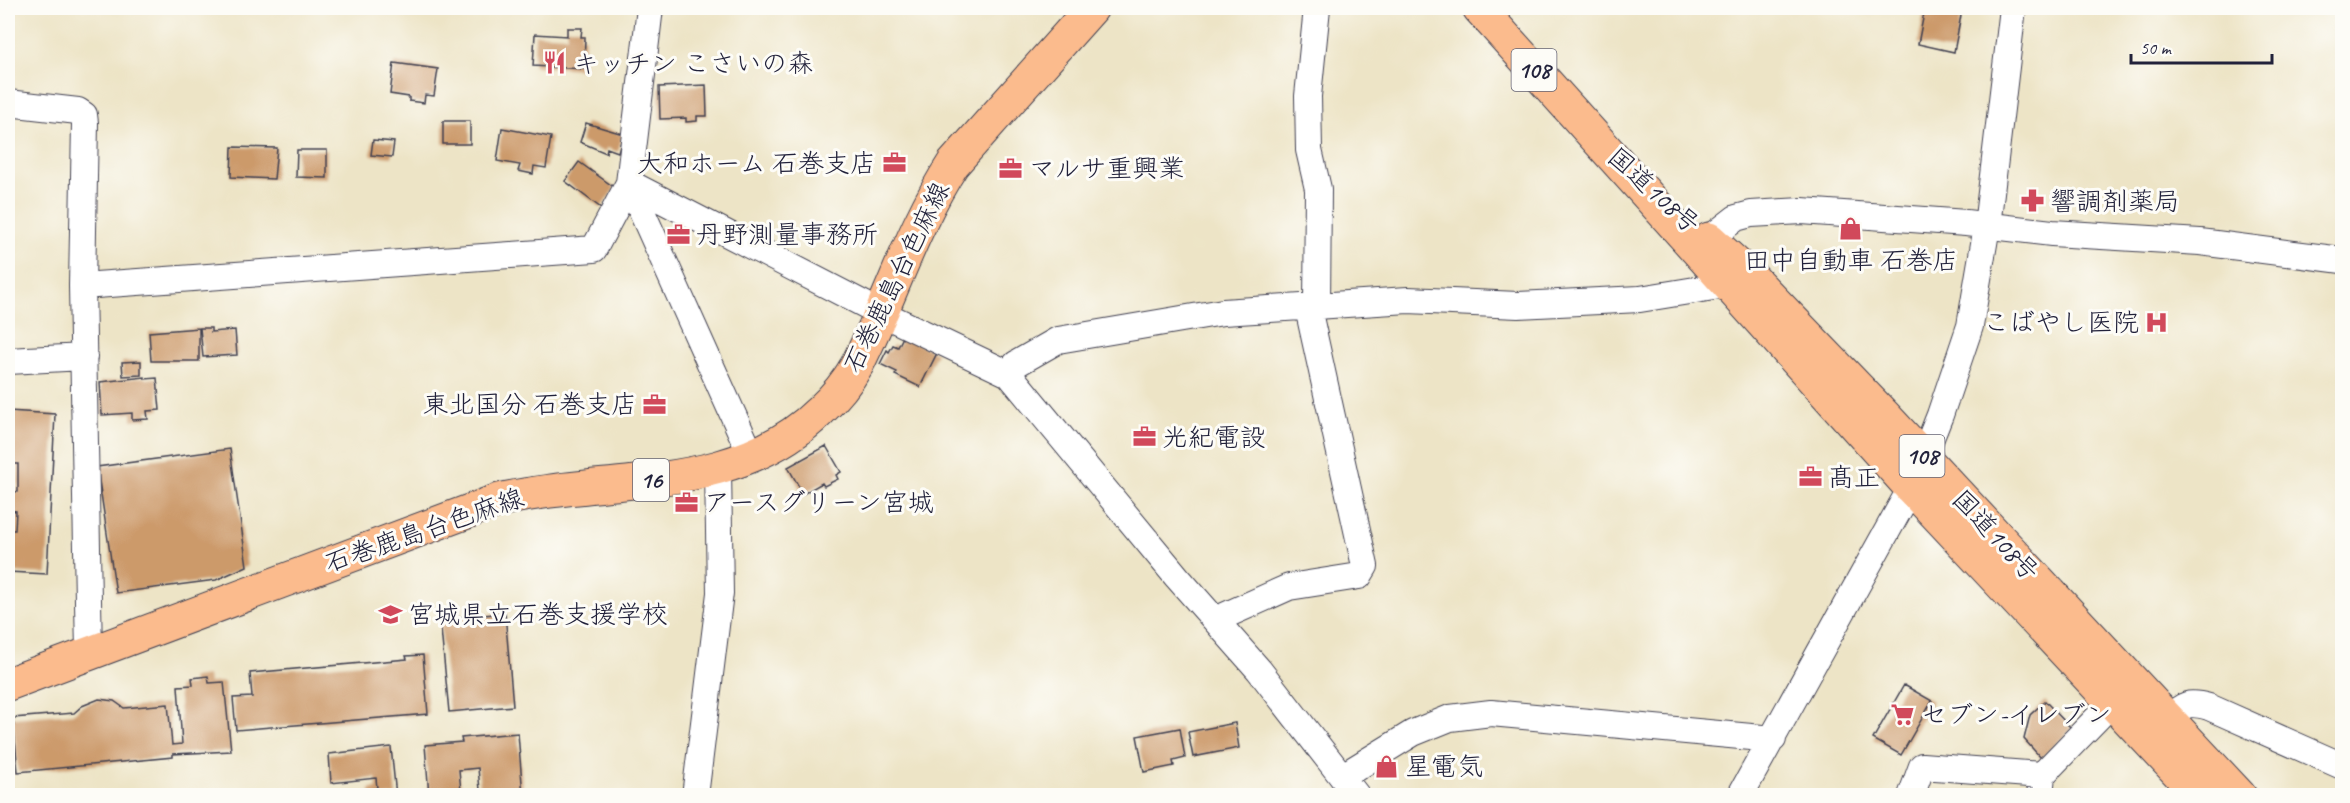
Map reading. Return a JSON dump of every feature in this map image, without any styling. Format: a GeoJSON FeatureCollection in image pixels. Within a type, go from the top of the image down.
{"type":"FeatureCollection","features":[{"type":"Feature","properties":{"kind":"main road","name":"石巻鹿島台色麻線"},"geometry":{"type":"LineString","coordinates":[[8,684],[499,500],[555,489],[664,478],[718,468],[752,457],[795,434],[829,403],[856,367],[915,233],[936,190],[953,164],[1092,8]]}},
{"type":"Feature","properties":{"kind":"main road","name":"国道108号"},"geometry":{"type":"LineString","coordinates":[[1479,8],[1911,488],[2200,795]]}},
{"type":"Feature","properties":{"kind":"main road","name":"国道108号"},"geometry":{"type":"LineString","coordinates":[[1589,132],[1752,278],[2240,795]]}},
{"type":"Feature","properties":{"kind":"street"},"geometry":{"type":"LineString","coordinates":[[82,286],[594,249],[629,183],[650,8]]}},
{"type":"Feature","properties":{"kind":"street"},"geometry":{"type":"LineString","coordinates":[[1215,620],[1289,587],[1359,576],[1365,567],[1312,308],[1318,189],[1309,150],[1308,96],[1317,8]]}},
{"type":"Feature","properties":{"kind":"street"},"geometry":{"type":"LineString","coordinates":[[1740,795],[1911,488],[1924,458],[1970,326],[1987,226],[2013,8]]}},
{"type":"Feature","properties":{"kind":"street"},"geometry":{"type":"LineString","coordinates":[[8,103],[78,111],[84,115],[82,286],[89,652]]}},
{"type":"Feature","properties":{"kind":"street"},"geometry":{"type":"LineString","coordinates":[[629,183],[881,313],[1009,374],[1259,670],[1350,786],[1413,733],[1450,718],[1491,713],[1773,739]]}},
{"type":"Feature","properties":{"kind":"street"},"geometry":{"type":"LineString","coordinates":[[629,183],[752,457]]}},
{"type":"Feature","properties":{"kind":"street"},"geometry":{"type":"LineString","coordinates":[[1709,239],[1736,218],[1751,214],[1791,212],[1852,214],[2200,242],[2343,260]]}},
{"type":"Feature","properties":{"kind":"street"},"geometry":{"type":"LineString","coordinates":[[1009,374],[1016,364],[1058,340],[1223,312],[1408,300],[1518,305],[1629,300],[1726,285]]}},
{"type":"Feature","properties":{"kind":"street"},"geometry":{"type":"LineString","coordinates":[[8,361],[84,357]]}},
{"type":"Feature","properties":{"kind":"street"},"geometry":{"type":"LineString","coordinates":[[695,795],[720,594],[718,468]]}},
{"type":"Feature","properties":{"kind":"street"},"geometry":{"type":"LineString","coordinates":[[1911,795],[1922,766],[2041,785],[2113,702]]}},
{"type":"Feature","properties":{"kind":"street"},"geometry":{"type":"LineString","coordinates":[[2168,719],[2183,706],[2193,702],[2201,704],[2343,766]]}},
{"type":"Feature","properties":{"kind":"building"},"geometry":{"type":"Polygon","coordinates":[[[1925,8],[1962,10],[1954,52],[1918,44],[1925,8]]]}},
{"type":"Feature","properties":{"kind":"building"},"geometry":{"type":"Polygon","coordinates":[[[567,28],[582,28],[581,37],[585,37],[584,69],[533,66],[535,34],[567,36],[567,28]]]}},
{"type":"Feature","properties":{"kind":"building"},"geometry":{"type":"Polygon","coordinates":[[[394,63],[438,69],[434,96],[425,95],[424,103],[409,101],[409,97],[390,94],[394,63]]]}},
{"type":"Feature","properties":{"kind":"building"},"geometry":{"type":"Polygon","coordinates":[[[706,85],[707,116],[697,116],[697,121],[686,122],[686,118],[660,119],[659,87],[706,85]]]}},
{"type":"Feature","properties":{"kind":"building"},"geometry":{"type":"Polygon","coordinates":[[[443,121],[470,121],[470,144],[443,144],[443,121]]]}},
{"type":"Feature","properties":{"kind":"building"},"geometry":{"type":"Polygon","coordinates":[[[586,123],[623,134],[618,152],[607,148],[606,153],[580,142],[586,123]]]}},
{"type":"Feature","properties":{"kind":"building"},"geometry":{"type":"Polygon","coordinates":[[[502,128],[551,137],[546,168],[534,166],[533,174],[518,171],[520,165],[497,161],[502,128]]]}},
{"type":"Feature","properties":{"kind":"building"},"geometry":{"type":"Polygon","coordinates":[[[373,140],[394,142],[392,157],[371,155],[373,140]]]}},
{"type":"Feature","properties":{"kind":"building"},"geometry":{"type":"Polygon","coordinates":[[[232,147],[277,148],[274,179],[231,177],[232,147]]]}},
{"type":"Feature","properties":{"kind":"building"},"geometry":{"type":"Polygon","coordinates":[[[297,150],[327,150],[327,178],[296,177],[297,150]]]}},
{"type":"Feature","properties":{"kind":"building"},"geometry":{"type":"Polygon","coordinates":[[[579,162],[615,188],[601,208],[565,181],[579,162]]]}},
{"type":"Feature","properties":{"kind":"building"},"geometry":{"type":"Polygon","coordinates":[[[199,328],[199,361],[151,361],[149,332],[199,328]]]}},
{"type":"Feature","properties":{"kind":"building"},"geometry":{"type":"Polygon","coordinates":[[[200,328],[211,328],[211,332],[235,330],[237,355],[203,357],[200,328]]]}},
{"type":"Feature","properties":{"kind":"building"},"geometry":{"type":"Polygon","coordinates":[[[903,337],[937,353],[920,387],[895,375],[897,372],[880,364],[887,350],[889,352],[893,345],[898,347],[903,337]]]}},
{"type":"Feature","properties":{"kind":"building"},"geometry":{"type":"Polygon","coordinates":[[[141,361],[141,375],[123,376],[122,362],[141,361]]]}},
{"type":"Feature","properties":{"kind":"building"},"geometry":{"type":"Polygon","coordinates":[[[145,377],[145,379],[157,378],[160,410],[147,411],[148,419],[132,420],[132,413],[102,415],[100,382],[145,377]]]}},
{"type":"Feature","properties":{"kind":"building"},"geometry":{"type":"Polygon","coordinates":[[[8,411],[55,414],[47,574],[8,572],[8,530],[15,530],[16,511],[8,510],[8,491],[18,492],[18,464],[8,464],[8,411]]]}},
{"type":"Feature","properties":{"kind":"building"},"geometry":{"type":"Polygon","coordinates":[[[826,446],[841,472],[836,475],[838,479],[824,486],[822,483],[803,494],[788,467],[826,446]]]}},
{"type":"Feature","properties":{"kind":"building"},"geometry":{"type":"Polygon","coordinates":[[[230,449],[247,566],[216,580],[116,593],[97,467],[230,449]]]}},
{"type":"Feature","properties":{"kind":"building"},"geometry":{"type":"Polygon","coordinates":[[[505,613],[513,706],[449,712],[440,619],[505,613]]]}},
{"type":"Feature","properties":{"kind":"building"},"geometry":{"type":"Polygon","coordinates":[[[423,655],[428,714],[236,730],[233,698],[252,697],[250,673],[407,659],[406,656],[423,655]]]}},
{"type":"Feature","properties":{"kind":"building"},"geometry":{"type":"Polygon","coordinates":[[[208,676],[209,683],[224,682],[231,751],[173,754],[173,757],[18,772],[13,718],[74,713],[82,706],[99,699],[114,701],[124,708],[168,704],[172,745],[182,744],[178,686],[193,685],[192,678],[208,676]]]}},
{"type":"Feature","properties":{"kind":"building"},"geometry":{"type":"Polygon","coordinates":[[[1904,685],[1932,701],[1901,755],[1873,739],[1904,685]]]}},
{"type":"Feature","properties":{"kind":"building"},"geometry":{"type":"Polygon","coordinates":[[[2045,701],[2072,729],[2041,758],[2024,739],[2030,715],[2045,701]]]}},
{"type":"Feature","properties":{"kind":"building"},"geometry":{"type":"Polygon","coordinates":[[[1235,723],[1239,748],[1193,757],[1188,732],[1235,723]]]}},
{"type":"Feature","properties":{"kind":"building"},"geometry":{"type":"Polygon","coordinates":[[[1180,728],[1185,758],[1173,761],[1174,766],[1144,772],[1137,736],[1180,728]]]}},
{"type":"Feature","properties":{"kind":"building"},"geometry":{"type":"Polygon","coordinates":[[[518,733],[523,796],[429,796],[425,745],[462,742],[461,738],[518,733]],[[478,768],[459,770],[461,791],[480,790],[478,768]]]}},
{"type":"Feature","properties":{"kind":"building"},"geometry":{"type":"Polygon","coordinates":[[[391,747],[396,796],[370,796],[370,789],[377,788],[376,778],[331,783],[329,754],[391,747]]]}},
{"type":"Feature","properties":{"kind":"building"},"geometry":{"type":"Polygon","coordinates":[[[2009,792],[2029,792],[2029,796],[2009,796],[2009,792]]]}},
{"type":"Feature","properties":{"kind":"place","name":"キッチン こさいの森"},"geometry":{"type":"Point","coordinates":[555,63]}},
{"type":"Feature","properties":{"kind":"place","name":"大和ホーム 石巻支店"},"geometry":{"type":"Point","coordinates":[894,163]}},
{"type":"Feature","properties":{"kind":"place","name":"マルサ重興業"},"geometry":{"type":"Point","coordinates":[1011,168]}},
{"type":"Feature","properties":{"kind":"place","name":"響調剤薬局"},"geometry":{"type":"Point","coordinates":[2032,201]}},
{"type":"Feature","properties":{"kind":"place","name":"田中自動車 石巻店"},"geometry":{"type":"Point","coordinates":[1851,229]}},
{"type":"Feature","properties":{"kind":"place","name":"丹野測量事務所"},"geometry":{"type":"Point","coordinates":[678,234]}},
{"type":"Feature","properties":{"kind":"place","name":"こばやし医院"},"geometry":{"type":"Point","coordinates":[2157,322]}},
{"type":"Feature","properties":{"kind":"place","name":"東北国分 石巻支店"},"geometry":{"type":"Point","coordinates":[655,404]}},
{"type":"Feature","properties":{"kind":"place","name":"光紀電設"},"geometry":{"type":"Point","coordinates":[1144,437]}},
{"type":"Feature","properties":{"kind":"place","name":"髙正"},"geometry":{"type":"Point","coordinates":[1810,477]}},
{"type":"Feature","properties":{"kind":"place","name":"アースグリーン宮城"},"geometry":{"type":"Point","coordinates":[686,502]}},
{"type":"Feature","properties":{"kind":"place","name":"宮城県立石巻支援学校"},"geometry":{"type":"Point","coordinates":[390,614]}},
{"type":"Feature","properties":{"kind":"place","name":"セブン-イレブン"},"geometry":{"type":"Point","coordinates":[1903,714]}},
{"type":"Feature","properties":{"kind":"place","name":"星電気"},"geometry":{"type":"Point","coordinates":[1387,766]}}]}
